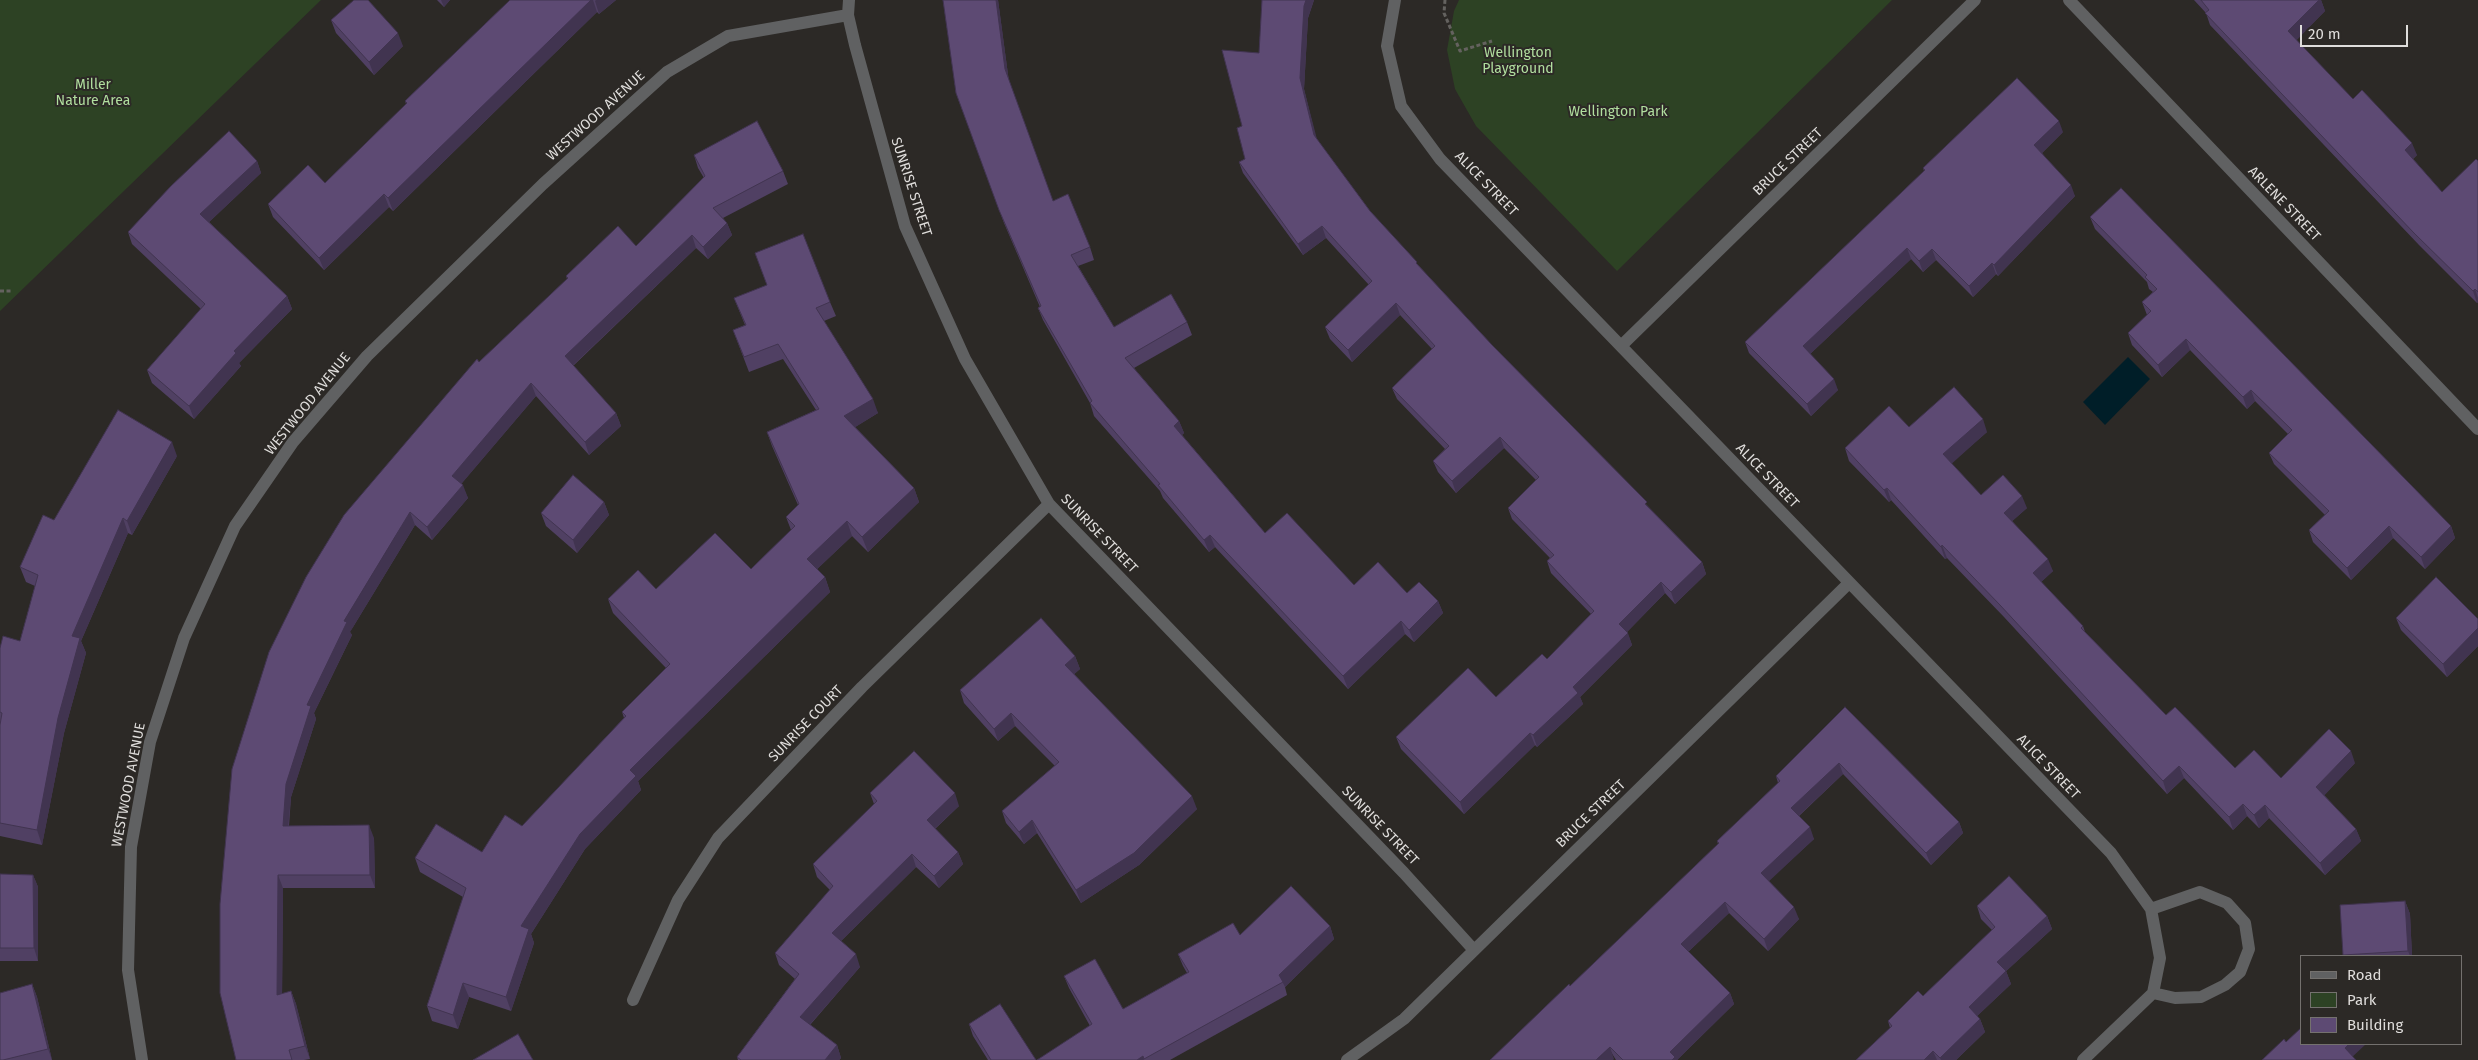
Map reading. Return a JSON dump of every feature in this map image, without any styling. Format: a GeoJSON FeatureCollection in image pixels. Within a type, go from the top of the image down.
{"type":"FeatureCollection","features":[{"type":"Feature","properties":{"kind":"street"},"geometry":{"type":"LineString","coordinates":[[848,15],[849,0]]}},
{"type":"Feature","properties":{"kind":"street","name":"ALICE STREET"},"geometry":{"type":"LineString","coordinates":[[1395,0],[1387,46],[1401,106],[1440,158],[2111,853],[2151,909],[2160,958],[2153,993]]}},
{"type":"Feature","properties":{"kind":"street","name":"BRUCE STREET"},"geometry":{"type":"LineString","coordinates":[[1621,346],[1975,0]]}},
{"type":"Feature","properties":{"kind":"street","name":"ARLENE STREET"},"geometry":{"type":"LineString","coordinates":[[2069,0],[2478,429]]}},
{"type":"Feature","properties":{"kind":"street","name":"SUNRISE STREET"},"geometry":{"type":"LineString","coordinates":[[848,15],[872,112],[905,226],[964,359],[1048,504],[1404,873],[1473,950]]}},
{"type":"Feature","properties":{"kind":"street","name":"WESTWOOD AVENUE"},"geometry":{"type":"LineString","coordinates":[[142,1060],[128,970],[130,847],[150,742],[184,638],[235,526],[293,442],[367,356],[543,184],[667,72],[728,36],[848,15]]}},
{"type":"Feature","properties":{"kind":"street","name":"SUNRISE COURT"},"geometry":{"type":"LineString","coordinates":[[633,1000],[678,900],[718,838],[862,687],[1048,504]]}},
{"type":"Feature","properties":{"kind":"street","name":"BRUCE STREET"},"geometry":{"type":"LineString","coordinates":[[1347,1060],[1404,1019],[1849,583]]}},
{"type":"Feature","properties":{"kind":"street"},"geometry":{"type":"LineString","coordinates":[[2083,1060],[2153,993],[2175,998],[2201,997],[2225,984],[2240,972],[2249,949],[2245,923],[2227,903],[2200,892],[2151,909]]}},
{"type":"Feature","properties":{"kind":"path"},"geometry":{"type":"LineString","coordinates":[[1445,0],[1444,13],[1460,51],[1492,41]]}},
{"type":"Feature","properties":{"kind":"path"},"geometry":{"type":"LineString","coordinates":[[0,291],[13,291]]}},
{"type":"Feature","properties":{"kind":"green space","name":"Miller Nature Area"},"geometry":{"type":"Polygon","coordinates":[[[0,0],[321,0],[0,311],[0,0]]]}},
{"type":"Feature","properties":{"kind":"green space","name":"Wellington Park"},"geometry":{"type":"Polygon","coordinates":[[[1459,0],[1892,0],[1617,271],[1476,126],[1455,89],[1447,50],[1454,11],[1459,0]]]}},
{"type":"Feature","properties":{"kind":"water"},"geometry":{"type":"Polygon","coordinates":[[[2128,357],[2150,379],[2105,425],[2083,402],[2128,357]]]}},
{"type":"Feature","properties":{"kind":"building"},"geometry":{"type":"Polygon","coordinates":[[[354,0],[368,0],[398,33],[369,62],[331,20],[354,0]]]}},
{"type":"Feature","properties":{"kind":"building"},"geometry":{"type":"Polygon","coordinates":[[[510,0],[591,0],[388,198],[384,194],[319,258],[268,204],[308,165],[325,183],[407,103],[405,101],[510,0]]]}},
{"type":"Feature","properties":{"kind":"building"},"geometry":{"type":"Polygon","coordinates":[[[943,0],[996,0],[1005,69],[1053,201],[1068,194],[1090,247],[1071,255],[1114,327],[1171,294],[1187,322],[1125,358],[1179,421],[1174,426],[1265,533],[1287,513],[1354,585],[1378,562],[1407,593],[1419,582],[1438,601],[1409,630],[1401,621],[1343,676],[1210,535],[1204,540],[1158,485],[1160,484],[1090,403],[1092,401],[1038,308],[1041,306],[999,210],[956,93],[943,0]]]}},
{"type":"Feature","properties":{"kind":"building"},"geometry":{"type":"Polygon","coordinates":[[[1262,0],[1306,0],[1304,6],[1300,78],[1314,135],[1370,211],[1492,345],[1647,502],[1645,504],[1702,562],[1671,592],[1661,582],[1619,624],[1628,633],[1573,687],[1578,693],[1533,735],[1530,733],[1460,802],[1396,737],[1468,668],[1496,697],[1542,654],[1547,659],[1594,611],[1547,561],[1554,555],[1508,508],[1539,477],[1500,437],[1452,481],[1433,461],[1449,446],[1392,388],[1435,346],[1396,303],[1348,350],[1325,327],[1372,281],[1322,226],[1298,244],[1239,162],[1245,159],[1237,128],[1242,126],[1222,50],[1259,53],[1262,0]]]}},
{"type":"Feature","properties":{"kind":"building"},"geometry":{"type":"Polygon","coordinates":[[[2201,0],[2319,0],[2288,31],[2353,99],[2362,90],[2412,143],[2405,150],[2442,192],[2476,159],[2478,161],[2478,292],[2475,289],[2473,291],[2414,233],[2205,13],[2209,10],[2201,0]]]}},
{"type":"Feature","properties":{"kind":"building"},"geometry":{"type":"Polygon","coordinates":[[[2017,78],[2059,121],[2034,145],[2071,185],[1994,265],[1992,263],[1969,286],[1932,249],[1919,261],[1907,248],[1803,346],[1834,379],[1807,404],[1745,342],[1925,170],[1923,168],[2017,78]]]}},
{"type":"Feature","properties":{"kind":"building"},"geometry":{"type":"Polygon","coordinates":[[[757,121],[783,171],[713,208],[727,223],[703,247],[692,235],[565,356],[616,413],[585,442],[531,383],[452,476],[463,485],[427,527],[410,512],[344,621],[347,622],[307,705],[311,706],[286,784],[283,826],[369,825],[370,875],[278,875],[277,995],[291,991],[305,1046],[289,1050],[292,1060],[236,1060],[220,993],[220,904],[232,769],[269,652],[306,577],[344,515],[477,359],[479,362],[568,278],[566,276],[618,226],[636,246],[705,176],[694,155],[757,121]]]}},
{"type":"Feature","properties":{"kind":"building"},"geometry":{"type":"Polygon","coordinates":[[[229,131],[257,161],[200,214],[287,296],[234,351],[236,353],[189,406],[147,370],[205,304],[128,232],[171,186],[229,131]]]}},
{"type":"Feature","properties":{"kind":"building"},"geometry":{"type":"Polygon","coordinates":[[[2121,188],[2451,526],[2421,557],[2389,526],[2347,568],[2309,530],[2329,511],[2269,453],[2292,430],[2251,390],[2243,397],[2186,339],[2158,365],[2128,333],[2151,311],[2142,302],[2157,289],[2145,277],[2147,275],[2090,217],[2121,188]]]}},
{"type":"Feature","properties":{"kind":"building"},"geometry":{"type":"Polygon","coordinates":[[[803,234],[830,302],[816,308],[873,399],[844,416],[914,488],[862,537],[847,521],[807,559],[825,577],[630,770],[636,776],[580,834],[521,926],[529,929],[506,997],[463,983],[453,1015],[427,1006],[466,888],[415,858],[436,824],[482,852],[505,815],[522,826],[626,716],[622,712],[670,664],[608,599],[638,570],[656,589],[715,533],[751,569],[795,526],[786,517],[799,504],[767,432],[819,409],[778,344],[744,357],[733,330],[746,325],[734,298],[767,285],[755,253],[803,234]]]}},
{"type":"Feature","properties":{"kind":"building"},"geometry":{"type":"Polygon","coordinates":[[[1954,387],[1983,419],[1943,454],[1981,495],[2003,475],[2022,496],[2004,513],[2048,559],[2033,573],[2083,626],[2081,628],[2166,715],[2175,707],[2235,768],[2254,750],[2281,778],[2329,729],[2351,751],[2316,787],[2356,829],[2320,863],[2265,805],[2254,815],[2243,804],[2229,817],[2179,766],[2163,781],[2000,605],[1942,545],[1941,547],[1887,488],[1884,490],[1845,448],[1889,406],[1909,427],[1954,387]]]}},
{"type":"Feature","properties":{"kind":"building"},"geometry":{"type":"Polygon","coordinates":[[[118,410],[172,442],[127,521],[123,518],[72,636],[80,638],[58,718],[37,830],[0,823],[0,725],[2,713],[0,712],[0,648],[3,636],[20,641],[38,575],[20,567],[43,515],[54,520],[118,410]]]}},
{"type":"Feature","properties":{"kind":"building"},"geometry":{"type":"Polygon","coordinates":[[[573,475],[604,502],[573,540],[541,513],[573,475]]]}},
{"type":"Feature","properties":{"kind":"building"},"geometry":{"type":"Polygon","coordinates":[[[2436,577],[2478,619],[2478,628],[2443,664],[2396,618],[2436,577]]]}},
{"type":"Feature","properties":{"kind":"building"},"geometry":{"type":"Polygon","coordinates":[[[1041,618],[1075,656],[1065,665],[1192,796],[1134,853],[1076,890],[1032,820],[1019,832],[1002,811],[1059,762],[1011,713],[994,729],[960,690],[1041,618]]]}},
{"type":"Feature","properties":{"kind":"building"},"geometry":{"type":"Polygon","coordinates":[[[1845,707],[1959,822],[1926,853],[1839,763],[1791,808],[1810,827],[1761,873],[1794,907],[1764,939],[1725,902],[1681,944],[1730,993],[1670,1052],[1675,1057],[1672,1060],[1623,1060],[1610,1047],[1596,1060],[1490,1060],[1719,843],[1717,841],[1780,781],[1776,776],[1845,707]]]}},
{"type":"Feature","properties":{"kind":"building"},"geometry":{"type":"Polygon","coordinates":[[[914,751],[955,793],[927,820],[958,852],[934,876],[912,854],[832,933],[856,954],[800,1017],[837,1045],[825,1060],[741,1060],[737,1057],[799,974],[775,953],[833,886],[813,864],[877,801],[870,793],[914,751]]]}},
{"type":"Feature","properties":{"kind":"building"},"geometry":{"type":"Polygon","coordinates":[[[0,874],[33,875],[34,948],[0,948],[0,874]]]}},
{"type":"Feature","properties":{"kind":"building"},"geometry":{"type":"Polygon","coordinates":[[[2009,876],[2047,916],[1997,962],[2006,971],[1969,1007],[1980,1019],[1940,1058],[1933,1051],[1924,1060],[1856,1060],[1892,1026],[1888,1021],[1918,991],[1923,996],[1995,927],[1977,906],[2009,876]]]}},
{"type":"Feature","properties":{"kind":"building"},"geometry":{"type":"Polygon","coordinates":[[[1291,886],[1330,926],[1279,975],[1283,982],[1144,1059],[1143,1056],[1137,1060],[1037,1060],[1092,1024],[1064,976],[1095,959],[1123,1009],[1189,972],[1178,954],[1233,923],[1240,935],[1291,886]]]}},
{"type":"Feature","properties":{"kind":"building"},"geometry":{"type":"Polygon","coordinates":[[[2405,901],[2408,951],[2343,955],[2340,905],[2405,901]]]}},
{"type":"Feature","properties":{"kind":"building"},"geometry":{"type":"Polygon","coordinates":[[[32,984],[48,1049],[0,1060],[0,993],[32,984]]]}},
{"type":"Feature","properties":{"kind":"building"},"geometry":{"type":"Polygon","coordinates":[[[1000,1004],[1036,1060],[991,1060],[969,1024],[1000,1004]]]}},
{"type":"Feature","properties":{"kind":"building"},"geometry":{"type":"Polygon","coordinates":[[[2300,1029],[2300,1045],[2348,1045],[2345,1048],[2356,1060],[2262,1060],[2284,1039],[2286,1042],[2300,1029]]]}},
{"type":"Feature","properties":{"kind":"building"},"geometry":{"type":"Polygon","coordinates":[[[518,1034],[533,1060],[473,1060],[518,1034]]]}},
{"type":"Feature","properties":{"kind":"park label","name":"Wellington Playground"},"geometry":{"type":"Point","coordinates":[1518,62]}}]}
